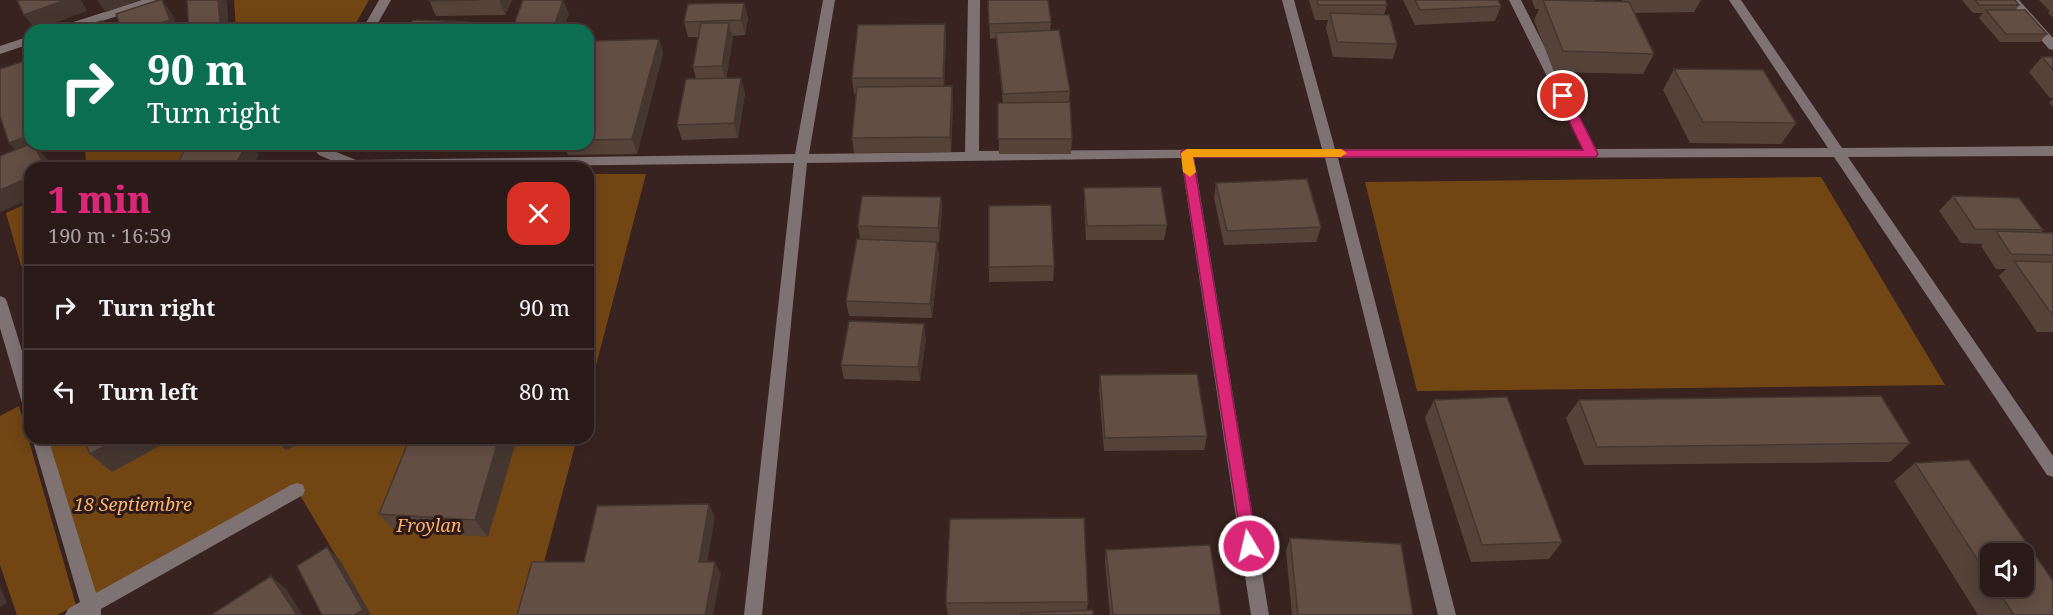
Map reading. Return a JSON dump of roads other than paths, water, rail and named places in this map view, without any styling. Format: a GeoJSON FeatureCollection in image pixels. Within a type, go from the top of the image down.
{"type":"FeatureCollection","features":[{"type":"Feature","properties":{"kind":"street"},"geometry":{"type":"LineString","coordinates":[[80,24],[154,0]]}},
{"type":"Feature","properties":{"kind":"street"},"geometry":{"type":"LineString","coordinates":[[371,24],[385,0]]}},
{"type":"Feature","properties":{"kind":"street"},"geometry":{"type":"LineString","coordinates":[[753,615],[801,160],[830,0]]}},
{"type":"Feature","properties":{"kind":"street"},"geometry":{"type":"LineString","coordinates":[[972,157],[974,0]]}},
{"type":"Feature","properties":{"kind":"street"},"geometry":{"type":"LineString","coordinates":[[1288,0],[1330,153],[1447,615]]}},
{"type":"Feature","properties":{"kind":"street"},"geometry":{"type":"LineString","coordinates":[[1515,0],[1592,154]]}},
{"type":"Feature","properties":{"kind":"street"},"geometry":{"type":"LineString","coordinates":[[1735,0],[2053,470]]}},
{"type":"Feature","properties":{"kind":"street"},"geometry":{"type":"LineString","coordinates":[[2013,0],[2053,46]]}},
{"type":"Feature","properties":{"kind":"street"},"geometry":{"type":"LineString","coordinates":[[0,50],[24,42]]}},
{"type":"Feature","properties":{"kind":"street"},"geometry":{"type":"LineString","coordinates":[[322,150],[348,162]]}},
{"type":"Feature","properties":{"kind":"street"},"geometry":{"type":"LineString","coordinates":[[594,162],[1187,153],[1592,154],[2053,151]]}},
{"type":"Feature","properties":{"kind":"street"},"geometry":{"type":"LineString","coordinates":[[1187,153],[1260,615]]}},
{"type":"Feature","properties":{"kind":"street"},"geometry":{"type":"LineString","coordinates":[[0,302],[24,383]]}},
{"type":"Feature","properties":{"kind":"street"},"geometry":{"type":"LineString","coordinates":[[42,444],[92,610]]}},
{"type":"Feature","properties":{"kind":"street"},"geometry":{"type":"LineString","coordinates":[[74,615],[92,610],[297,490]]}},
{"type":"Feature","properties":{"kind":"park label","name":"18 Septiembre"},"geometry":{"type":"Point","coordinates":[133,505]}},
{"type":"Feature","properties":{"kind":"park label","name":"Froylan"},"geometry":{"type":"Point","coordinates":[429,526]}}]}
